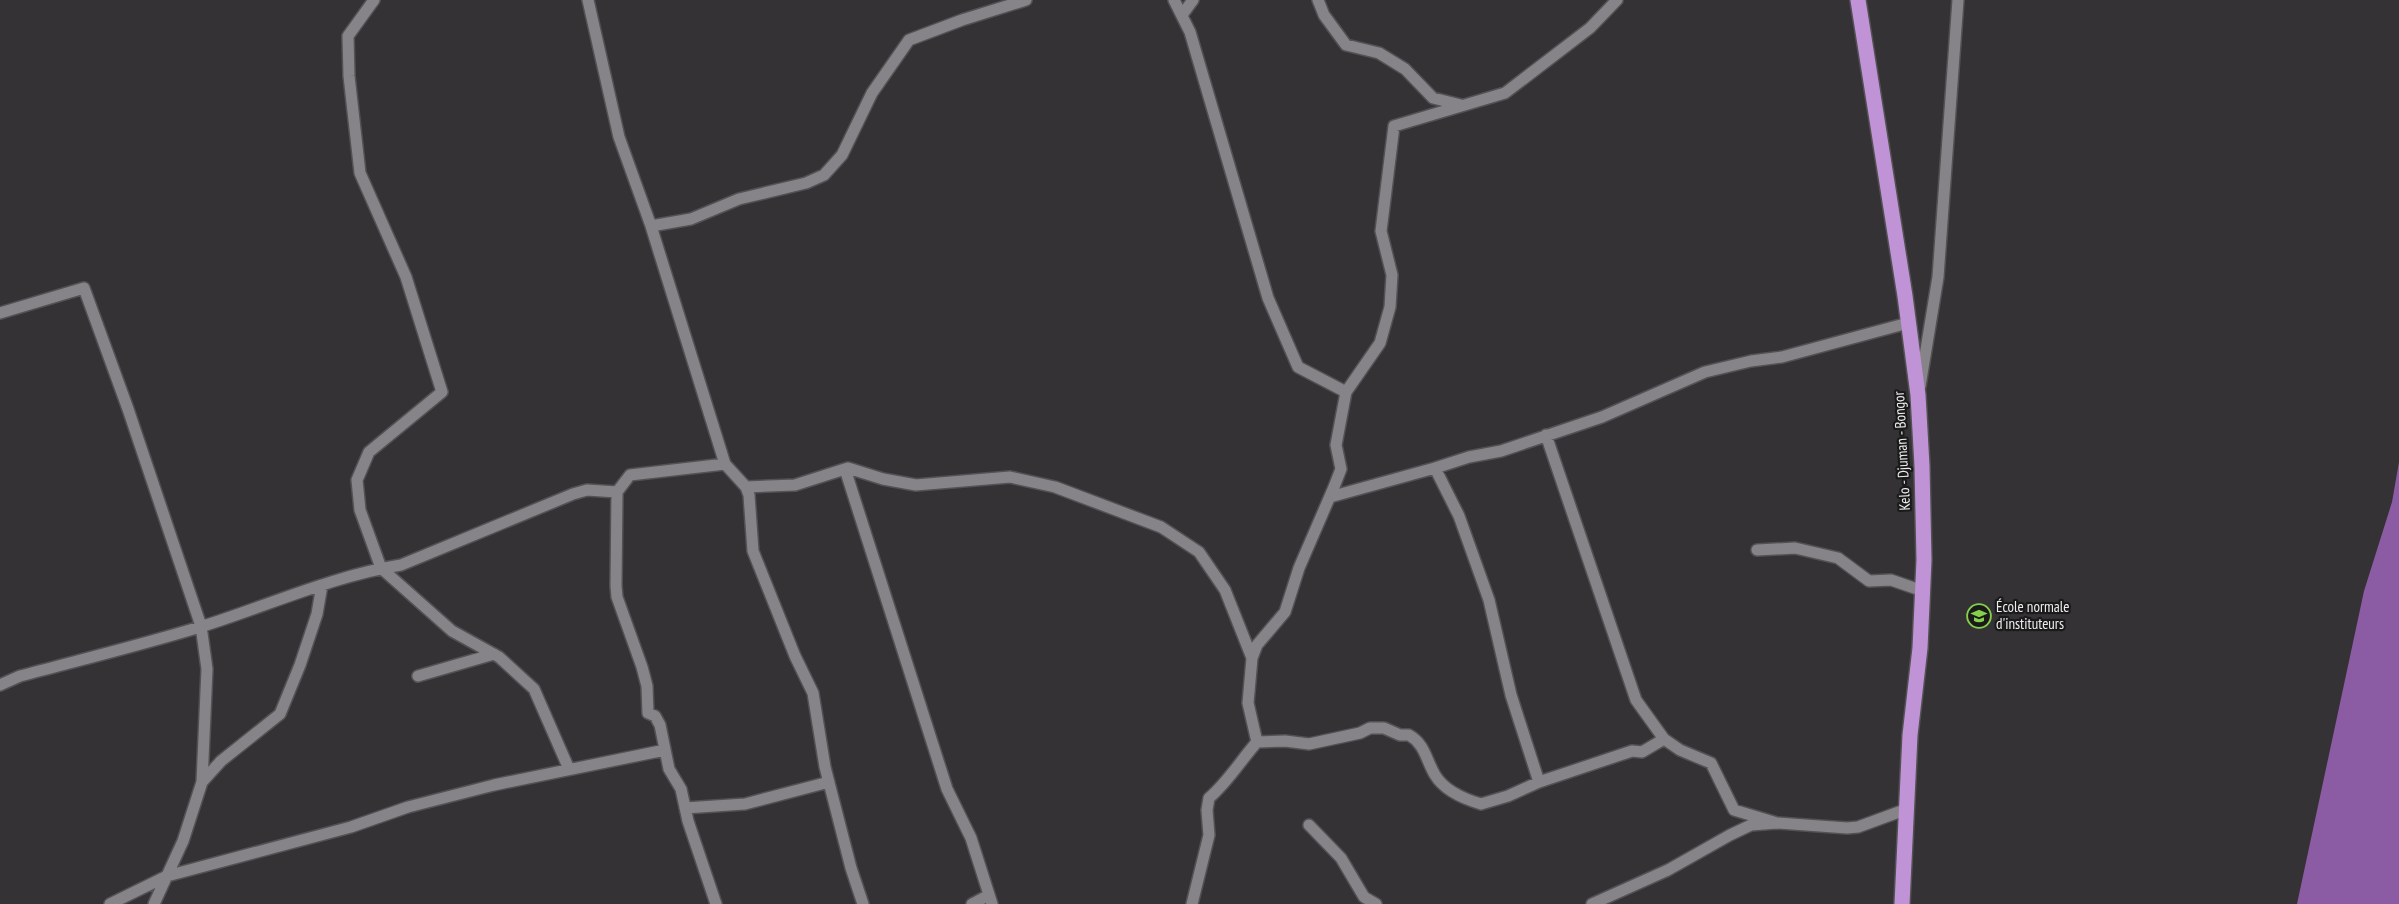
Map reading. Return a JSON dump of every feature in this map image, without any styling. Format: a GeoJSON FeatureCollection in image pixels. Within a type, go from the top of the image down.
{"type":"FeatureCollection","features":[{"type":"Feature","properties":{"kind":"highway","name":"Kelo - Djuman - Bongor"},"geometry":{"type":"LineString","coordinates":[[1858,0],[1918,395],[1923,475],[1923,591],[1920,648],[1910,735],[1902,904]]}},
{"type":"Feature","properties":{"kind":"street"},"geometry":{"type":"LineString","coordinates":[[374,0],[348,36],[349,76],[360,173],[406,278],[442,392],[369,452],[357,480],[360,510],[381,568],[452,630],[494,654],[534,689],[569,770]]}},
{"type":"Feature","properties":{"kind":"street"},"geometry":{"type":"LineString","coordinates":[[588,0],[619,138],[651,226],[726,464],[746,487],[751,502],[750,527],[753,551],[794,656],[812,693],[829,782],[851,868],[863,904]]}},
{"type":"Feature","properties":{"kind":"street"},"geometry":{"type":"LineString","coordinates":[[651,226],[691,219],[740,199],[806,183],[824,175],[842,155],[872,94],[909,40],[962,20],[1026,0]]}},
{"type":"Feature","properties":{"kind":"street"},"geometry":{"type":"LineString","coordinates":[[1174,0],[1190,32],[1268,298],[1298,367],[1346,392]]}},
{"type":"Feature","properties":{"kind":"street"},"geometry":{"type":"LineString","coordinates":[[1182,16],[1193,0]]}},
{"type":"Feature","properties":{"kind":"street"},"geometry":{"type":"LineString","coordinates":[[1318,0],[1324,15],[1346,45],[1379,53],[1405,69],[1433,98],[1463,105]]}},
{"type":"Feature","properties":{"kind":"street"},"geometry":{"type":"LineString","coordinates":[[1257,742],[1248,703],[1252,658],[1257,646],[1285,612],[1299,568],[1341,469],[1336,445],[1346,392],[1380,343],[1390,307],[1392,276],[1380,231],[1394,126],[1505,93],[1538,70],[1590,28],[1617,0]]}},
{"type":"Feature","properties":{"kind":"street"},"geometry":{"type":"LineString","coordinates":[[1918,395],[1938,277],[1958,0]]}},
{"type":"Feature","properties":{"kind":"street"},"geometry":{"type":"LineString","coordinates":[[0,313],[84,288],[201,626],[207,669],[202,782],[194,812],[168,876],[154,904]]}},
{"type":"Feature","properties":{"kind":"street"},"geometry":{"type":"LineString","coordinates":[[1330,496],[1469,457],[1501,451],[1602,417],[1705,372],[1751,361],[1782,357],[1908,323]]}},
{"type":"Feature","properties":{"kind":"street"},"geometry":{"type":"LineString","coordinates":[[1546,435],[1636,700],[1664,739],[1680,750],[1711,763],[1734,810],[1777,823]]}},
{"type":"Feature","properties":{"kind":"street"},"geometry":{"type":"LineString","coordinates":[[716,904],[685,808],[681,789],[670,769],[660,725],[655,716],[648,713],[647,686],[642,667],[617,597],[616,492],[630,476],[726,464]]}},
{"type":"Feature","properties":{"kind":"street"},"geometry":{"type":"LineString","coordinates":[[1435,468],[1459,516],[1489,600],[1510,695],[1539,782]]}},
{"type":"Feature","properties":{"kind":"street"},"geometry":{"type":"LineString","coordinates":[[746,487],[795,485],[845,469],[916,485],[1010,477],[1055,487],[1161,527],[1199,552],[1225,590],[1252,658]]}},
{"type":"Feature","properties":{"kind":"street"},"geometry":{"type":"LineString","coordinates":[[845,469],[947,789],[972,838],[990,899],[972,904]]}},
{"type":"Feature","properties":{"kind":"street"},"geometry":{"type":"LineString","coordinates":[[0,685],[20,676],[201,626],[322,585],[381,568],[401,565],[573,494],[587,490],[616,492]]}},
{"type":"Feature","properties":{"kind":"street"},"geometry":{"type":"LineString","coordinates":[[1757,550],[1795,548],[1838,558],[1869,582],[1891,580],[1923,591]]}},
{"type":"Feature","properties":{"kind":"street"},"geometry":{"type":"LineString","coordinates":[[202,782],[221,761],[280,714],[317,614],[322,585]]}},
{"type":"Feature","properties":{"kind":"street"},"geometry":{"type":"LineString","coordinates":[[418,676],[494,654]]}},
{"type":"Feature","properties":{"kind":"street"},"geometry":{"type":"LineString","coordinates":[[1192,904],[1209,835],[1207,810],[1209,798],[1217,792],[1237,764],[1257,742],[1285,741],[1309,744],[1360,733],[1370,728],[1384,728],[1414,738],[1424,750],[1435,775],[1444,786],[1481,804],[1539,782],[1632,751],[1642,752],[1664,739]]}},
{"type":"Feature","properties":{"kind":"street"},"geometry":{"type":"LineString","coordinates":[[110,904],[168,876],[351,827],[408,806],[494,785],[665,750]]}},
{"type":"Feature","properties":{"kind":"street"},"geometry":{"type":"LineString","coordinates":[[685,808],[745,804],[829,782]]}},
{"type":"Feature","properties":{"kind":"street"},"geometry":{"type":"LineString","coordinates":[[1592,904],[1668,870],[1740,829],[1751,825],[1777,823],[1847,828],[1907,809]]}},
{"type":"Feature","properties":{"kind":"street"},"geometry":{"type":"LineString","coordinates":[[1309,825],[1341,858],[1364,897],[1376,904]]}},
{"type":"Feature","properties":{"kind":"shaded area"},"geometry":{"type":"Polygon","coordinates":[[[2399,462],[2399,904],[2297,904],[2364,591],[2392,502],[2399,462]]]}},
{"type":"Feature","properties":{"kind":"place","name":"École normale d'instituteurs"},"geometry":{"type":"Point","coordinates":[1979,616]}}]}
